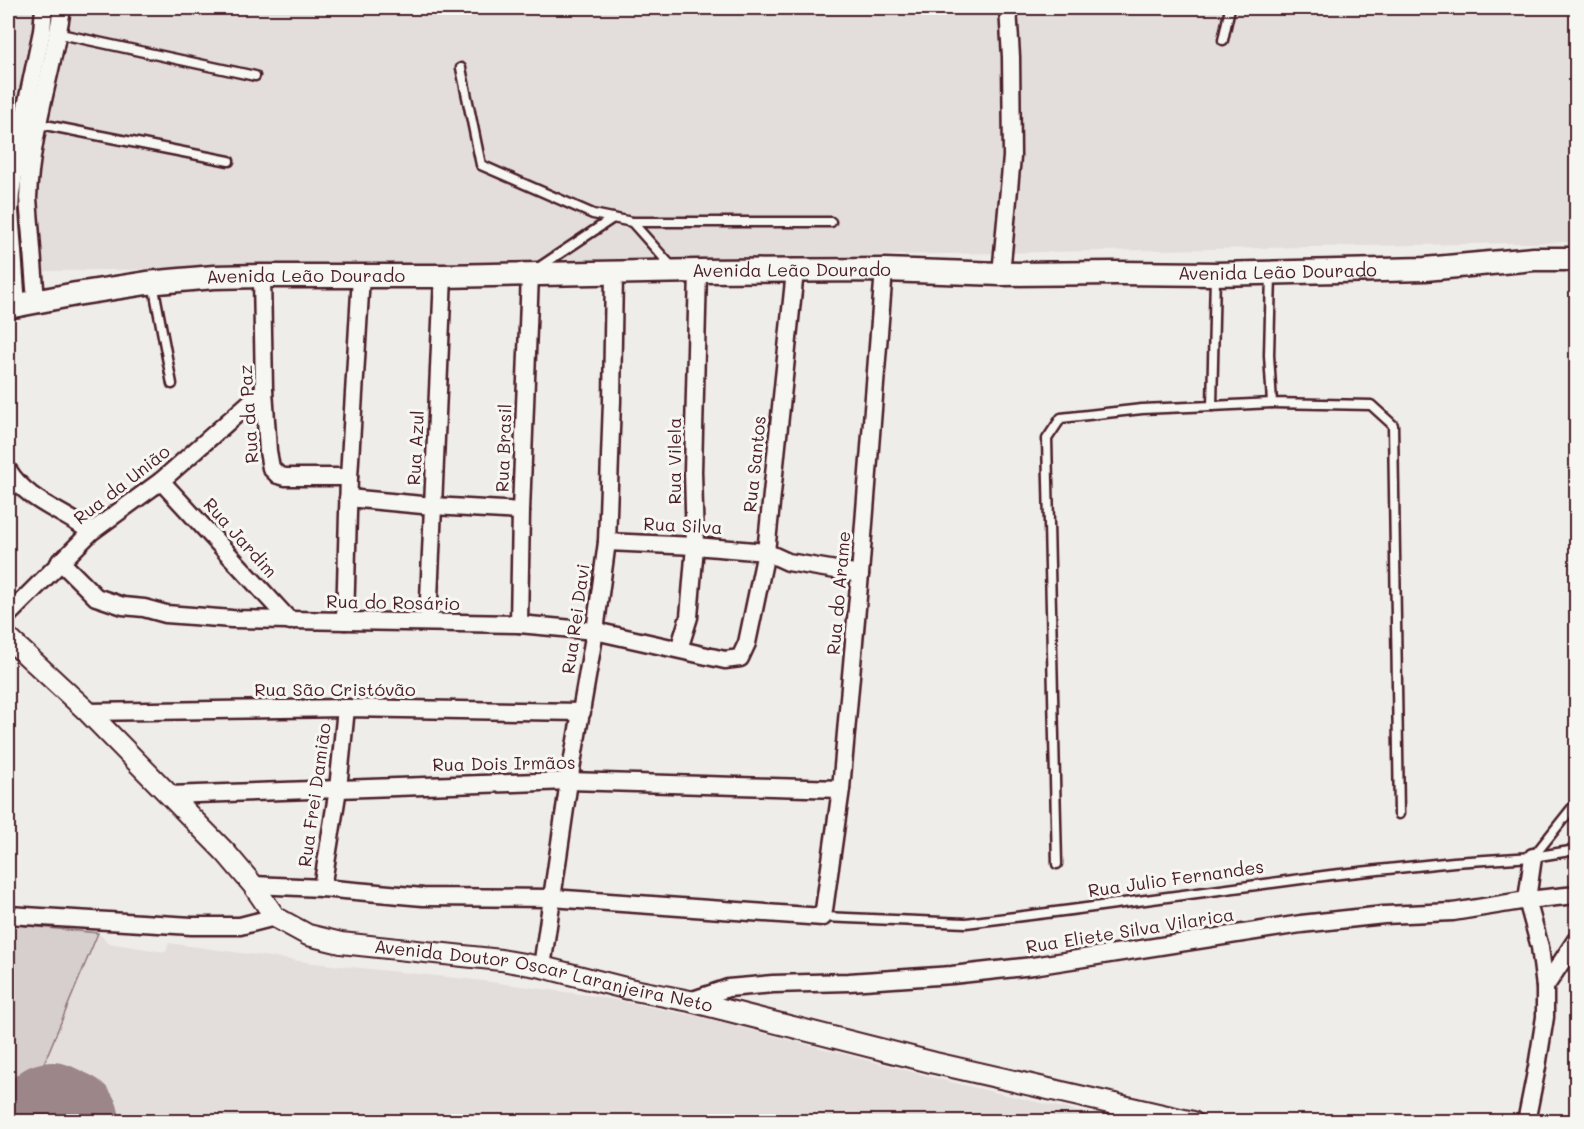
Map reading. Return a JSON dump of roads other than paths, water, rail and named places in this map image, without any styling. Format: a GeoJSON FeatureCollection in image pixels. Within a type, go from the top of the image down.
{"type":"FeatureCollection","features":[{"type":"Feature","properties":{"kind":"main road","name":"Avenida Leão Dourado"},"geometry":{"type":"LineString","coordinates":[[20,304],[153,282],[262,276],[884,270],[1001,274],[1271,274],[1425,269],[1534,259],[1576,259]]}},
{"type":"Feature","properties":{"kind":"street"},"geometry":{"type":"LineString","coordinates":[[44,8],[50,33]]}},
{"type":"Feature","properties":{"kind":"street"},"geometry":{"type":"LineString","coordinates":[[20,304],[31,122],[50,33],[62,8]]}},
{"type":"Feature","properties":{"kind":"street"},"geometry":{"type":"LineString","coordinates":[[1001,274],[1012,156],[1008,8]]}},
{"type":"Feature","properties":{"kind":"street","name":"Rua do Arame"},"geometry":{"type":"LineString","coordinates":[[823,917],[841,789],[884,270]]}},
{"type":"Feature","properties":{"kind":"street","name":"Rua Vilela"},"geometry":{"type":"LineString","coordinates":[[679,649],[689,617],[695,546],[687,271]]}},
{"type":"Feature","properties":{"kind":"street","name":"Rua Santos"},"geometry":{"type":"LineString","coordinates":[[740,658],[747,643],[766,552],[795,271]]}},
{"type":"Feature","properties":{"kind":"street","name":"Rua Rei Davi"},"geometry":{"type":"LineString","coordinates":[[543,967],[551,898],[595,631],[607,542],[614,273]]}},
{"type":"Feature","properties":{"kind":"street","name":"Rua Brasil"},"geometry":{"type":"LineString","coordinates":[[519,624],[530,274]]}},
{"type":"Feature","properties":{"kind":"street","name":"Rua da Paz"},"geometry":{"type":"LineString","coordinates":[[262,276],[264,390],[271,468],[278,475],[285,477],[349,477]]}},
{"type":"Feature","properties":{"kind":"street"},"geometry":{"type":"LineString","coordinates":[[345,621],[348,498],[361,276]]}},
{"type":"Feature","properties":{"kind":"street","name":"Rua Azul"},"geometry":{"type":"LineString","coordinates":[[428,622],[443,276]]}},
{"type":"Feature","properties":{"kind":"street","name":"Rua da União"},"geometry":{"type":"LineString","coordinates":[[8,615],[91,532],[161,481],[264,390]]}},
{"type":"Feature","properties":{"kind":"street"},"geometry":{"type":"LineString","coordinates":[[8,470],[30,496],[77,521],[91,532]]}},
{"type":"Feature","properties":{"kind":"street","name":"Rua Jardim"},"geometry":{"type":"LineString","coordinates":[[161,481],[290,621]]}},
{"type":"Feature","properties":{"kind":"street"},"geometry":{"type":"LineString","coordinates":[[348,498],[521,511]]}},
{"type":"Feature","properties":{"kind":"street","name":"Rua Silva"},"geometry":{"type":"LineString","coordinates":[[607,542],[766,552],[788,562],[860,574]]}},
{"type":"Feature","properties":{"kind":"street","name":"Rua do Rosário"},"geometry":{"type":"LineString","coordinates":[[60,561],[96,597],[123,606],[144,608],[166,614],[232,620],[519,624],[595,631],[725,660],[740,658]]}},
{"type":"Feature","properties":{"kind":"street","name":"Avenida Doutor Oscar Laranjeira Neto"},"geometry":{"type":"LineString","coordinates":[[8,638],[88,712],[226,853],[253,885],[275,917],[308,935],[341,943],[490,958],[543,967],[629,989],[690,1001],[936,1063],[1194,1122]]}},
{"type":"Feature","properties":{"kind":"street","name":"Rua São Cristóvão"},"geometry":{"type":"LineString","coordinates":[[88,712],[346,708],[582,712]]}},
{"type":"Feature","properties":{"kind":"street","name":"Rua Frei Damião"},"geometry":{"type":"LineString","coordinates":[[322,888],[338,789],[346,708]]}},
{"type":"Feature","properties":{"kind":"street","name":"Rua Dois Irmãos"},"geometry":{"type":"LineString","coordinates":[[168,795],[569,781],[841,789]]}},
{"type":"Feature","properties":{"kind":"street"},"geometry":{"type":"LineString","coordinates":[[1526,1122],[1545,1017],[1545,987],[1540,947],[1527,900],[1533,856]]}},
{"type":"Feature","properties":{"kind":"street"},"geometry":{"type":"LineString","coordinates":[[253,885],[322,888],[423,897],[551,898],[823,917]]}},
{"type":"Feature","properties":{"kind":"street","name":"Rua Eliete Silva Vilarica"},"geometry":{"type":"LineString","coordinates":[[690,1001],[728,988],[952,975],[1022,968],[1301,924],[1384,915],[1453,912],[1576,895]]}},
{"type":"Feature","properties":{"kind":"street"},"geometry":{"type":"LineString","coordinates":[[8,915],[192,926],[240,926],[275,917]]}},
{"type":"Feature","properties":{"kind":"street"},"geometry":{"type":"LineString","coordinates":[[1545,987],[1576,940]]}},
{"type":"Feature","properties":{"kind":"lane"},"geometry":{"type":"LineString","coordinates":[[1223,40],[1230,8]]}},
{"type":"Feature","properties":{"kind":"lane"},"geometry":{"type":"LineString","coordinates":[[50,33],[255,76]]}},
{"type":"Feature","properties":{"kind":"lane"},"geometry":{"type":"LineString","coordinates":[[460,68],[482,165],[593,214],[632,222],[831,222]]}},
{"type":"Feature","properties":{"kind":"lane"},"geometry":{"type":"LineString","coordinates":[[31,122],[229,161]]}},
{"type":"Feature","properties":{"kind":"lane"},"geometry":{"type":"LineString","coordinates":[[530,274],[613,218]]}},
{"type":"Feature","properties":{"kind":"lane"},"geometry":{"type":"LineString","coordinates":[[632,222],[687,271]]}},
{"type":"Feature","properties":{"kind":"lane"},"geometry":{"type":"LineString","coordinates":[[1212,406],[1215,274]]}},
{"type":"Feature","properties":{"kind":"lane"},"geometry":{"type":"LineString","coordinates":[[1271,274],[1269,355],[1272,403]]}},
{"type":"Feature","properties":{"kind":"lane"},"geometry":{"type":"LineString","coordinates":[[153,282],[172,384]]}},
{"type":"Feature","properties":{"kind":"lane"},"geometry":{"type":"LineString","coordinates":[[1057,864],[1047,439],[1061,418],[1142,409],[1272,403],[1371,405],[1394,425],[1399,814]]}},
{"type":"Feature","properties":{"kind":"lane"},"geometry":{"type":"LineString","coordinates":[[1533,856],[1576,803]]}},
{"type":"Feature","properties":{"kind":"lane","name":"Rua Julio Fernandes"},"geometry":{"type":"LineString","coordinates":[[823,917],[966,922],[1331,874],[1576,850]]}}]}
